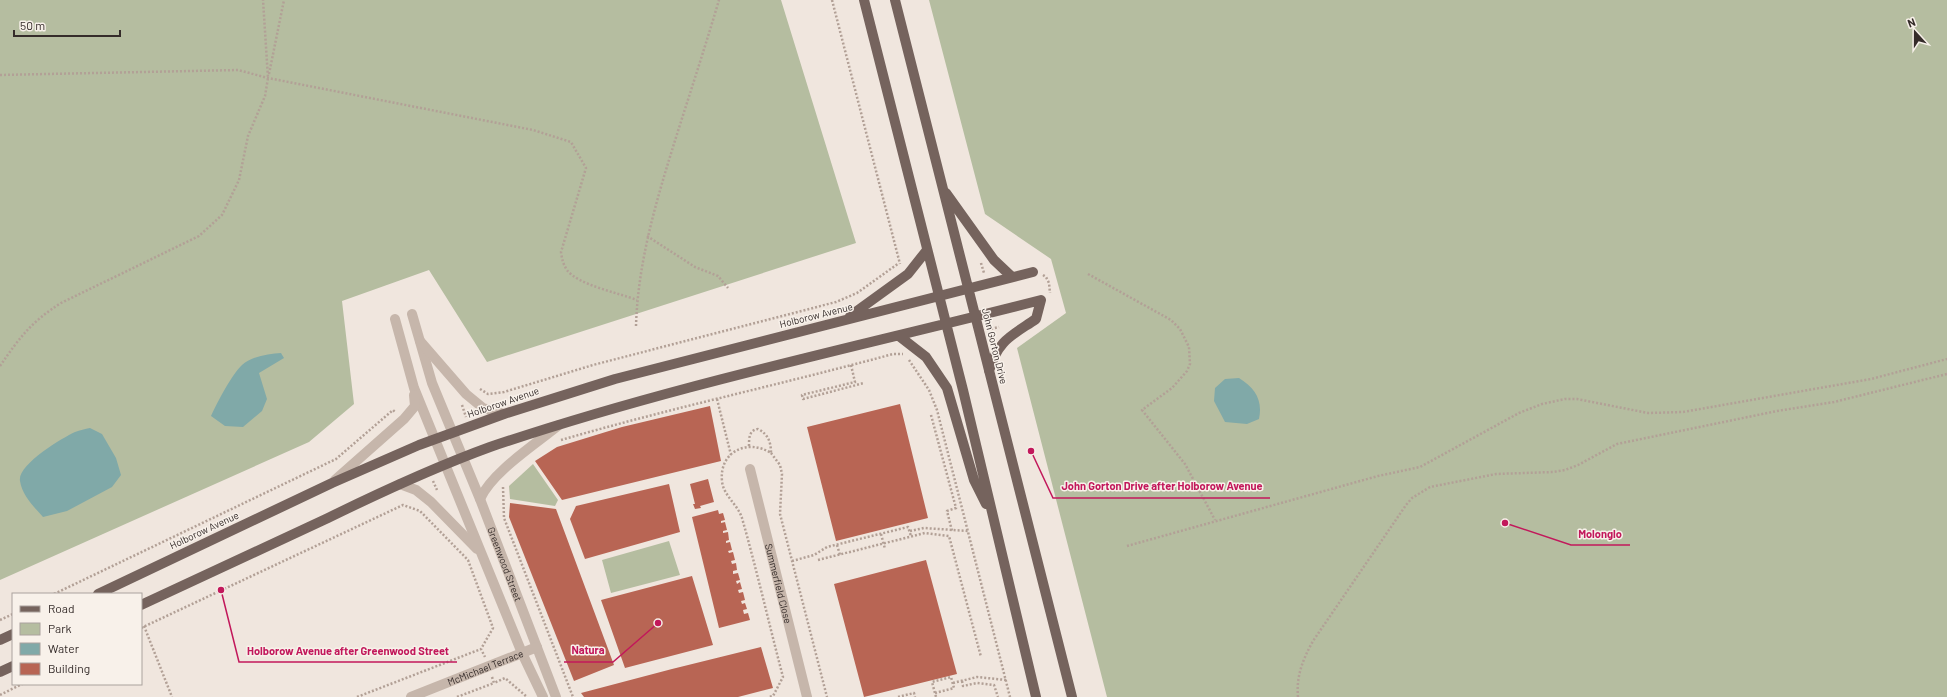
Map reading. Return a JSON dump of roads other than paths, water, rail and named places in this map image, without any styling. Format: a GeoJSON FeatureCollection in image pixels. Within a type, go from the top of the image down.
{"type":"FeatureCollection","features":[{"type":"Feature","properties":{"kind":"main road"},"geometry":{"type":"LineString","coordinates":[[864,0],[946,324],[1036,697]]}},
{"type":"Feature","properties":{"kind":"main road","name":"John Gorton Drive"},"geometry":{"type":"LineString","coordinates":[[894,0],[1072,697]]}},
{"type":"Feature","properties":{"kind":"main road"},"geometry":{"type":"LineString","coordinates":[[942,188],[994,260],[1012,277]]}},
{"type":"Feature","properties":{"kind":"main road"},"geometry":{"type":"LineString","coordinates":[[846,320],[908,274],[927,250]]}},
{"type":"Feature","properties":{"kind":"main road","name":"Holborow Avenue"},"geometry":{"type":"LineString","coordinates":[[100,593],[332,483],[434,439],[504,414],[615,379],[1033,272]]}},
{"type":"Feature","properties":{"kind":"main road"},"geometry":{"type":"LineString","coordinates":[[142,605],[430,471],[561,424],[707,383],[1041,300],[1036,319],[998,348],[989,371]]}},
{"type":"Feature","properties":{"kind":"main road"},"geometry":{"type":"LineString","coordinates":[[899,336],[926,357],[947,388],[974,480],[993,518]]}},
{"type":"Feature","properties":{"kind":"main road"},"geometry":{"type":"LineString","coordinates":[[0,640],[12,634]]}},
{"type":"Feature","properties":{"kind":"main road"},"geometry":{"type":"LineString","coordinates":[[0,672],[12,666]]}},
{"type":"Feature","properties":{"kind":"street","name":"Greenwood Street"},"geometry":{"type":"LineString","coordinates":[[412,314],[432,383],[480,499],[556,697]]}},
{"type":"Feature","properties":{"kind":"street"},"geometry":{"type":"LineString","coordinates":[[332,483],[404,419],[415,406],[414,388],[395,319]]}},
{"type":"Feature","properties":{"kind":"street"},"geometry":{"type":"LineString","coordinates":[[418,338],[466,394],[483,408],[504,414]]}},
{"type":"Feature","properties":{"kind":"street","name":"Greenwood Street"},"geometry":{"type":"LineString","coordinates":[[414,388],[522,653],[543,697]]}},
{"type":"Feature","properties":{"kind":"street"},"geometry":{"type":"LineString","coordinates":[[480,499],[484,491],[496,476],[561,424]]}},
{"type":"Feature","properties":{"kind":"street","name":"Summerfield Close"},"geometry":{"type":"LineString","coordinates":[[750,469],[807,697]]}},
{"type":"Feature","properties":{"kind":"street"},"geometry":{"type":"LineString","coordinates":[[400,484],[416,490],[431,502],[481,553]]}},
{"type":"Feature","properties":{"kind":"street","name":"McMichael Terrace"},"geometry":{"type":"LineString","coordinates":[[411,697],[537,647]]}},
{"type":"Feature","properties":{"kind":"water"},"geometry":{"type":"Polygon","coordinates":[[[281,353],[284,358],[259,373],[267,399],[262,411],[243,427],[225,426],[211,416],[229,382],[242,365],[251,359],[281,353]]]}},
{"type":"Feature","properties":{"kind":"water"},"geometry":{"type":"Polygon","coordinates":[[[1239,378],[1253,390],[1259,400],[1259,419],[1247,424],[1225,422],[1214,401],[1215,388],[1225,379],[1239,378]]]}},
{"type":"Feature","properties":{"kind":"water"},"geometry":{"type":"Polygon","coordinates":[[[90,428],[102,434],[116,458],[121,475],[112,487],[67,511],[43,517],[23,491],[20,481],[21,475],[33,460],[51,446],[75,432],[90,428]]]}},
{"type":"Feature","properties":{"kind":"place","name":"John Gorton Drive after Holborow Avenue"},"geometry":{"type":"Point","coordinates":[1031,451]}},
{"type":"Feature","properties":{"kind":"place","name":"Molonglo"},"geometry":{"type":"Point","coordinates":[1505,523]}},
{"type":"Feature","properties":{"kind":"place","name":"Holborow Avenue after Greenwood Street"},"geometry":{"type":"Point","coordinates":[221,590]}},
{"type":"Feature","properties":{"kind":"place","name":"Natura"},"geometry":{"type":"Point","coordinates":[658,623]}}]}
